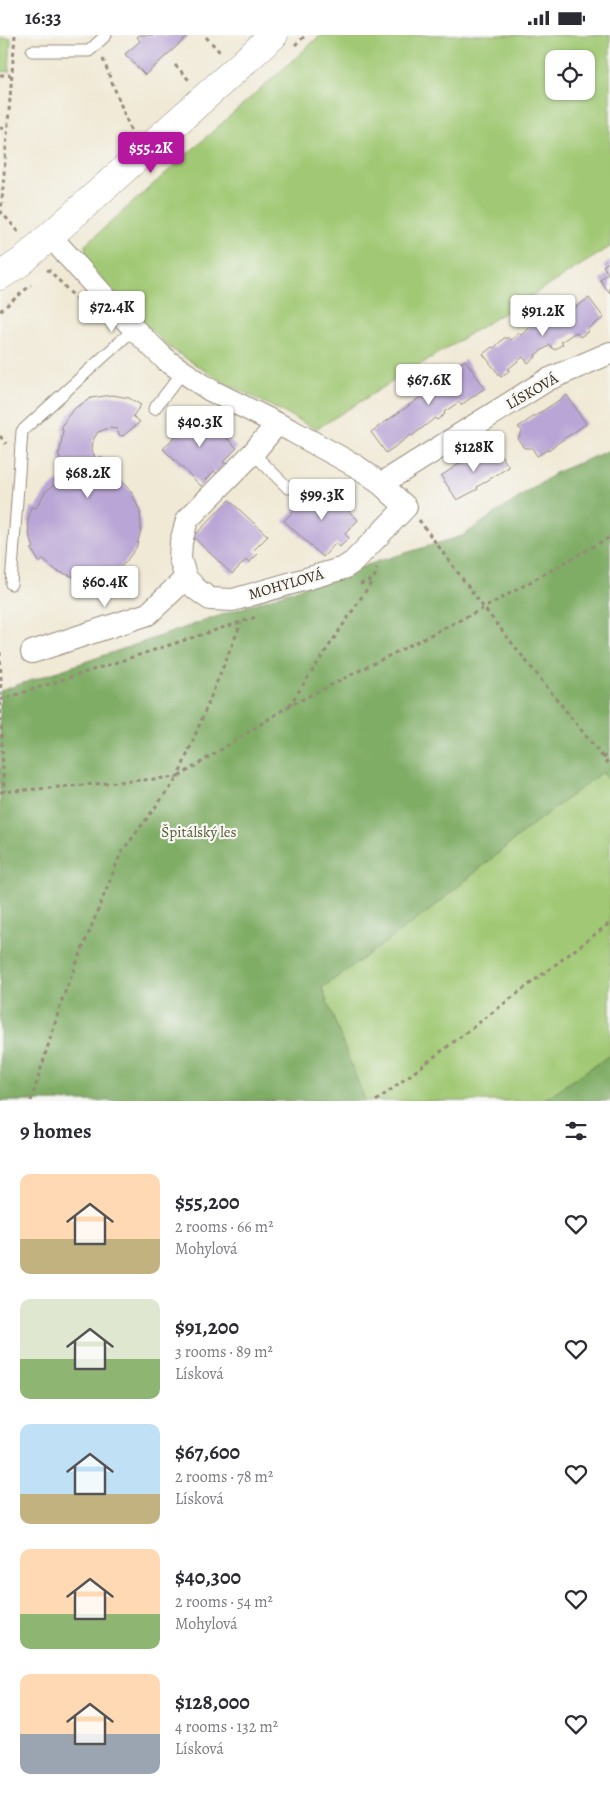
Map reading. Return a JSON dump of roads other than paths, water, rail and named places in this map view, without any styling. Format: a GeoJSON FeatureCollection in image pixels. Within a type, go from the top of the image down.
{"type":"FeatureCollection","features":[{"type":"Feature","properties":{"kind":"street"},"geometry":{"type":"LineString","coordinates":[[0,276],[50,237],[274,35]]}},
{"type":"Feature","properties":{"kind":"street"},"geometry":{"type":"LineString","coordinates":[[50,237],[134,329],[166,361],[210,391],[277,424],[356,467],[381,484]]}},
{"type":"Feature","properties":{"kind":"street","name":"LÍSKOVÁ"},"geometry":{"type":"LineString","coordinates":[[381,484],[547,380],[610,353]]}},
{"type":"Feature","properties":{"kind":"street"},"geometry":{"type":"LineString","coordinates":[[32,652],[148,614],[186,578],[180,559],[180,550],[187,520],[253,453],[277,424]]}},
{"type":"Feature","properties":{"kind":"street","name":"MOHYLOVÁ"},"geometry":{"type":"LineString","coordinates":[[186,578],[196,589],[210,599],[233,600],[344,567],[353,562],[406,507],[381,484]]}},
{"type":"Feature","properties":{"kind":"lane"},"geometry":{"type":"LineString","coordinates":[[32,51],[89,51],[106,35]]}},
{"type":"Feature","properties":{"kind":"lane"},"geometry":{"type":"LineString","coordinates":[[11,583],[22,431],[134,329]]}},
{"type":"Feature","properties":{"kind":"lane"},"geometry":{"type":"LineString","coordinates":[[154,409],[183,372]]}},
{"type":"Feature","properties":{"kind":"lane"},"geometry":{"type":"LineString","coordinates":[[253,453],[288,488]]}},
{"type":"Feature","properties":{"kind":"park label","name":"Špitálský les"},"geometry":{"type":"Point","coordinates":[199,832]}}]}
